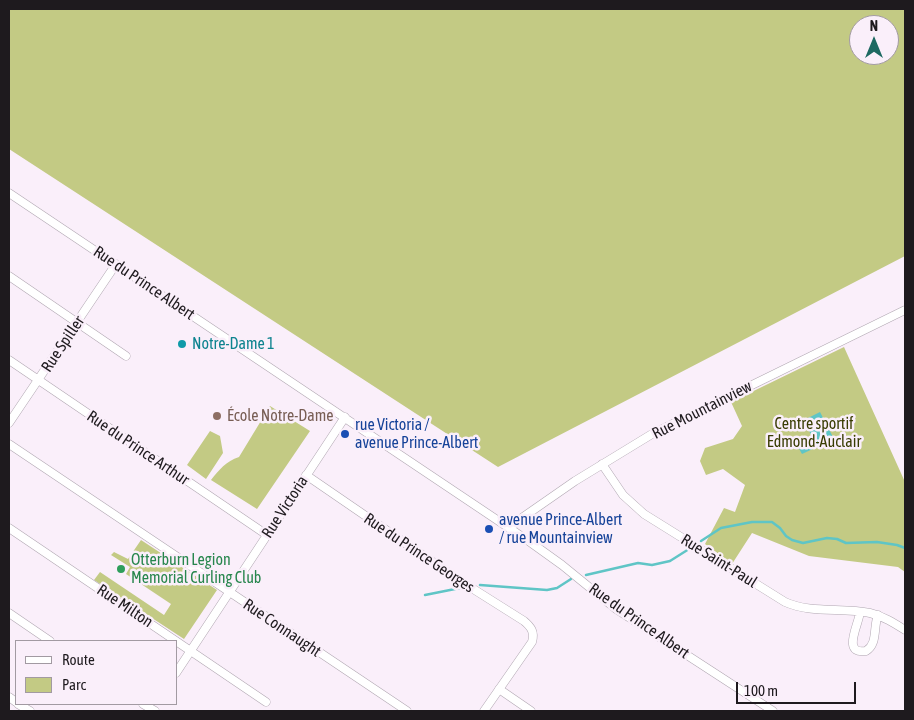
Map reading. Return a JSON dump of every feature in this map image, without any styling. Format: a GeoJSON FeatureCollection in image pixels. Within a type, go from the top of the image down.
{"type":"FeatureCollection","features":[{"type":"Feature","properties":{"kind":"street","name":"Rue du Prince Albert"},"geometry":{"type":"LineString","coordinates":[[9,193],[510,529],[562,565],[616,609],[773,711]]}},
{"type":"Feature","properties":{"kind":"street","name":"Rue Spiller"},"geometry":{"type":"LineString","coordinates":[[9,423],[116,264]]}},
{"type":"Feature","properties":{"kind":"street"},"geometry":{"type":"LineString","coordinates":[[9,276],[126,356]]}},
{"type":"Feature","properties":{"kind":"street","name":"Rue Mountainview"},"geometry":{"type":"LineString","coordinates":[[510,529],[516,522],[602,464],[678,421],[905,310]]}},
{"type":"Feature","properties":{"kind":"street","name":"Rue du Prince Arthur"},"geometry":{"type":"LineString","coordinates":[[9,360],[267,535]]}},
{"type":"Feature","properties":{"kind":"street","name":"Rue Victoria"},"geometry":{"type":"LineString","coordinates":[[178,670],[345,417]]}},
{"type":"Feature","properties":{"kind":"street","name":"Rue Connaught"},"geometry":{"type":"LineString","coordinates":[[9,444],[406,711]]}},
{"type":"Feature","properties":{"kind":"street","name":"Rue Saint-Paul"},"geometry":{"type":"LineString","coordinates":[[602,464],[623,495],[644,514],[785,602],[805,608],[878,615],[905,630]]}},
{"type":"Feature","properties":{"kind":"street","name":"Rue du Prince Georges"},"geometry":{"type":"LineString","coordinates":[[306,475],[459,580],[524,621],[532,630],[534,636],[532,642],[499,689]]}},
{"type":"Feature","properties":{"kind":"street","name":"Rue Milton"},"geometry":{"type":"LineString","coordinates":[[9,528],[175,640]]}},
{"type":"Feature","properties":{"kind":"street"},"geometry":{"type":"LineString","coordinates":[[860,612],[852,641],[854,648],[860,652],[866,652],[872,645],[878,615]]}},
{"type":"Feature","properties":{"kind":"street"},"geometry":{"type":"LineString","coordinates":[[9,613],[49,640]]}},
{"type":"Feature","properties":{"kind":"street","name":"Rue Milton"},"geometry":{"type":"LineString","coordinates":[[178,642],[266,702]]}},
{"type":"Feature","properties":{"kind":"street"},"geometry":{"type":"LineString","coordinates":[[484,711],[499,689],[531,711]]}},
{"type":"Feature","properties":{"kind":"green space"},"geometry":{"type":"Polygon","coordinates":[[[9,9],[905,9],[905,256],[498,467],[9,149],[9,9]]]}},
{"type":"Feature","properties":{"kind":"green space","name":"Centre sportif Edmond-Auclair"},"geometry":{"type":"Polygon","coordinates":[[[844,347],[905,482],[905,572],[898,567],[809,556],[752,533],[732,564],[705,544],[724,508],[735,512],[745,485],[723,469],[706,475],[700,461],[705,448],[733,439],[742,426],[731,402],[844,347]]]}},
{"type":"Feature","properties":{"kind":"green space"},"geometry":{"type":"Polygon","coordinates":[[[270,406],[310,431],[257,509],[211,480],[227,463],[239,457],[270,406]]]}},
{"type":"Feature","properties":{"kind":"green space"},"geometry":{"type":"Polygon","coordinates":[[[210,431],[220,436],[223,453],[206,479],[187,465],[210,431]]]}},
{"type":"Feature","properties":{"kind":"green space"},"geometry":{"type":"Polygon","coordinates":[[[141,540],[217,590],[184,639],[94,580],[100,572],[164,615],[171,604],[126,574],[130,567],[111,555],[114,552],[128,559],[141,540]]]}},
{"type":"Feature","properties":{"kind":"water"},"geometry":{"type":"Polygon","coordinates":[[[820,412],[834,439],[802,454],[797,445],[812,437],[804,420],[820,412]]]}},
{"type":"Feature","properties":{"kind":"waterway"},"geometry":{"type":"LineString","coordinates":[[701,541],[721,528],[752,522],[772,522],[786,536],[803,543],[827,538],[837,539],[846,543],[877,542],[905,548]]}},
{"type":"Feature","properties":{"kind":"waterway"},"geometry":{"type":"LineString","coordinates":[[586,575],[638,563],[652,565],[670,561],[689,549]]}},
{"type":"Feature","properties":{"kind":"waterway"},"geometry":{"type":"LineString","coordinates":[[480,585],[547,590],[557,588],[571,579]]}},
{"type":"Feature","properties":{"kind":"waterway"},"geometry":{"type":"LineString","coordinates":[[425,595],[460,588]]}},
{"type":"Feature","properties":{"kind":"place","name":"Notre-Dame 1"},"geometry":{"type":"Point","coordinates":[182,344]}},
{"type":"Feature","properties":{"kind":"place","name":"École Notre-Dame"},"geometry":{"type":"Point","coordinates":[217,416]}},
{"type":"Feature","properties":{"kind":"place","name":"rue Victoria / avenue Prince-Albert"},"geometry":{"type":"Point","coordinates":[345,434]}},
{"type":"Feature","properties":{"kind":"place","name":"avenue Prince-Albert / rue Mountainview"},"geometry":{"type":"Point","coordinates":[489,529]}},
{"type":"Feature","properties":{"kind":"place","name":"Otterburn Legion Memorial Curling Club"},"geometry":{"type":"Point","coordinates":[121,569]}}]}
